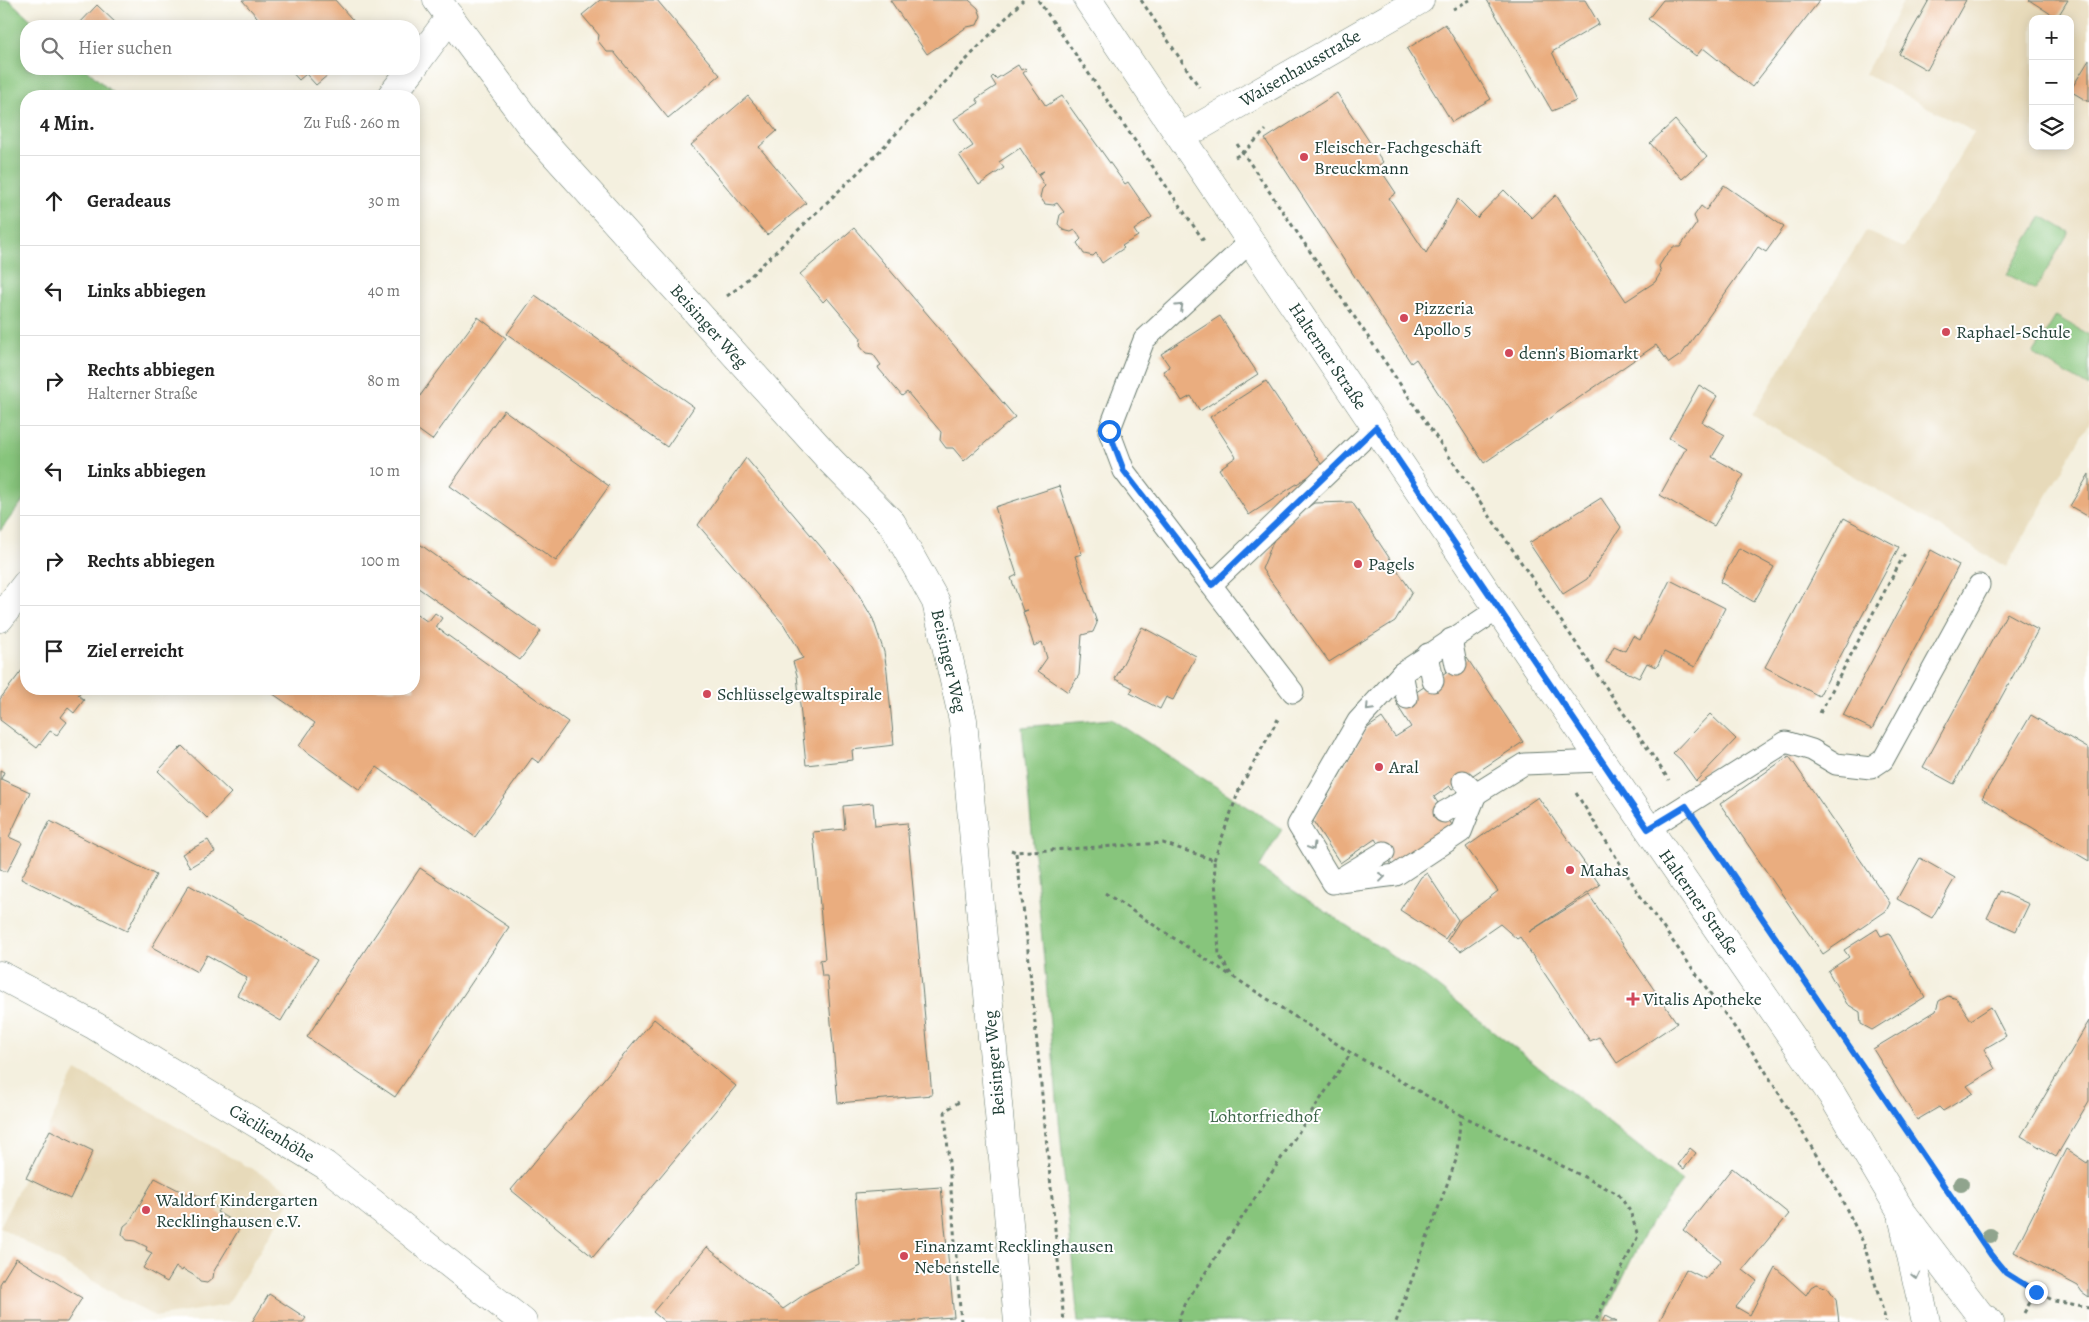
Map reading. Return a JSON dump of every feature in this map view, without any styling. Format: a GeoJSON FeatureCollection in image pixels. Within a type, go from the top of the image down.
{"type":"FeatureCollection","features":[{"type":"Feature","properties":{"kind":"street","name":"Halterner Straße"},"geometry":{"type":"LineString","coordinates":[[1088,0],[1601,761],[1832,1095],[1901,1211],[1980,1315],[1990,1322]]}},
{"type":"Feature","properties":{"kind":"street","name":"Waisenhausstraße"},"geometry":{"type":"LineString","coordinates":[[1181,137],[1420,0]]}},
{"type":"Feature","properties":{"kind":"street","name":"Beisinger Weg"},"geometry":{"type":"LineString","coordinates":[[443,8],[539,137],[831,461],[892,523],[936,602],[963,720],[1018,1322]]}},
{"type":"Feature","properties":{"kind":"street"},"geometry":{"type":"LineString","coordinates":[[420,53],[443,8]]}},
{"type":"Feature","properties":{"kind":"street"},"geometry":{"type":"LineString","coordinates":[[396,90],[407,75]]}},
{"type":"Feature","properties":{"kind":"street"},"geometry":{"type":"LineString","coordinates":[[0,618],[20,592]]}},
{"type":"Feature","properties":{"kind":"street","name":"Cäcilienhöhe"},"geometry":{"type":"LineString","coordinates":[[0,975],[96,1026],[325,1165],[524,1322]]}},
{"type":"Feature","properties":{"kind":"street","name":"Halterner Straße"},"geometry":{"type":"LineString","coordinates":[[1901,1211],[1926,1322]]}},
{"type":"Feature","properties":{"kind":"lane"},"geometry":{"type":"LineString","coordinates":[[1251,242],[1144,340],[1109,431],[1124,471],[1293,692]]}},
{"type":"Feature","properties":{"kind":"lane"},"geometry":{"type":"LineString","coordinates":[[1212,585],[1376,427]]}},
{"type":"Feature","properties":{"kind":"lane"},"geometry":{"type":"LineString","coordinates":[[1648,829],[1786,742],[1812,750],[1836,764],[1871,768],[1883,760],[1979,585]]}},
{"type":"Feature","properties":{"kind":"lane"},"geometry":{"type":"LineString","coordinates":[[1333,883],[1298,825],[1358,721],[1402,673],[1498,609]]}},
{"type":"Feature","properties":{"kind":"lane"},"geometry":{"type":"LineString","coordinates":[[1451,639],[1456,666]]}},
{"type":"Feature","properties":{"kind":"lane"},"geometry":{"type":"LineString","coordinates":[[1428,654],[1433,681]]}},
{"type":"Feature","properties":{"kind":"lane"},"geometry":{"type":"LineString","coordinates":[[1402,673],[1407,698]]}},
{"type":"Feature","properties":{"kind":"lane"},"geometry":{"type":"LineString","coordinates":[[1444,812],[1469,788],[1518,757],[1557,763],[1601,761]]}},
{"type":"Feature","properties":{"kind":"lane"},"geometry":{"type":"LineString","coordinates":[[1333,883],[1396,876],[1461,832],[1469,788]]}},
{"type":"Feature","properties":{"kind":"lane"},"geometry":{"type":"LineString","coordinates":[[1333,883],[1384,852]]}},
{"type":"Feature","properties":{"kind":"path"},"geometry":{"type":"LineString","coordinates":[[700,316],[738,288],[873,158],[1023,0]]}},
{"type":"Feature","properties":{"kind":"path"},"geometry":{"type":"LineString","coordinates":[[1141,0],[1991,1255],[2006,1273],[2054,1302],[2089,1307]]}},
{"type":"Feature","properties":{"kind":"path"},"geometry":{"type":"LineString","coordinates":[[1820,713],[1905,553]]}},
{"type":"Feature","properties":{"kind":"path"},"geometry":{"type":"LineString","coordinates":[[1232,976],[1219,955],[1214,860],[1239,790],[1293,692]]}},
{"type":"Feature","properties":{"kind":"path"},"geometry":{"type":"LineString","coordinates":[[1557,763],[1641,896],[1762,1064],[1835,1186],[1864,1244],[1886,1322]]}},
{"type":"Feature","properties":{"kind":"path"},"geometry":{"type":"LineString","coordinates":[[1064,1322],[1027,940],[1016,852],[1163,843],[1214,860]]}},
{"type":"Feature","properties":{"kind":"path"},"geometry":{"type":"LineString","coordinates":[[1105,893],[1351,1053],[1461,1115],[1618,1194],[1630,1211],[1638,1236],[1595,1322]]}},
{"type":"Feature","properties":{"kind":"path"},"geometry":{"type":"LineString","coordinates":[[1178,1322],[1184,1305],[1351,1053]]}},
{"type":"Feature","properties":{"kind":"path"},"geometry":{"type":"LineString","coordinates":[[946,1110],[961,1322]]}},
{"type":"Feature","properties":{"kind":"path"},"geometry":{"type":"LineString","coordinates":[[1396,1322],[1456,1160],[1461,1115]]}},
{"type":"Feature","properties":{"kind":"path"},"geometry":{"type":"LineString","coordinates":[[2023,1314],[2036,1292]]}},
{"type":"Feature","properties":{"kind":"shaded area","name":"Raphael-Schule"},"geometry":{"type":"Polygon","coordinates":[[[1904,0],[2089,0],[2089,423],[2006,567],[1752,415],[1866,231],[1904,248],[1974,132],[1865,74],[1904,0]]]}},
{"type":"Feature","properties":{"kind":"shaded area","name":"Waldorf Kindergarten Recklinghausen e.V."},"geometry":{"type":"Polygon","coordinates":[[[76,1070],[295,1193],[227,1305],[155,1317],[0,1227],[76,1070]]]}},
{"type":"Feature","properties":{"kind":"green space"},"geometry":{"type":"Polygon","coordinates":[[[0,0],[9,0],[31,20],[20,20],[20,75],[93,75],[109,90],[20,90],[20,505],[0,531],[0,0]]]}},
{"type":"Feature","properties":{"kind":"green space"},"geometry":{"type":"Polygon","coordinates":[[[2042,216],[2069,232],[2035,290],[2007,274],[2042,216]]]}},
{"type":"Feature","properties":{"kind":"green space"},"geometry":{"type":"Polygon","coordinates":[[[2056,316],[2089,335],[2089,387],[2033,354],[2056,316]]]}},
{"type":"Feature","properties":{"kind":"green space","name":"Lohtorfriedhof"},"geometry":{"type":"Polygon","coordinates":[[[1111,719],[1282,829],[1259,868],[1425,977],[1682,1181],[1646,1230],[1601,1322],[1078,1322],[1022,727],[1111,719]]]}},
{"type":"Feature","properties":{"kind":"building"},"geometry":{"type":"Polygon","coordinates":[[[242,0],[335,0],[353,20],[260,20],[242,0]]]}},
{"type":"Feature","properties":{"kind":"building"},"geometry":{"type":"Polygon","coordinates":[[[600,0],[657,0],[720,75],[668,118],[614,52],[607,52],[598,41],[599,35],[582,15],[600,0]]]}},
{"type":"Feature","properties":{"kind":"building"},"geometry":{"type":"Polygon","coordinates":[[[890,0],[969,0],[978,8],[981,16],[977,25],[967,27],[927,54],[890,0]]]}},
{"type":"Feature","properties":{"kind":"building"},"geometry":{"type":"Polygon","coordinates":[[[1487,0],[1585,0],[1599,24],[1552,52],[1576,101],[1552,111],[1487,0]]]}},
{"type":"Feature","properties":{"kind":"building"},"geometry":{"type":"Polygon","coordinates":[[[1663,0],[1820,0],[1752,87],[1703,48],[1696,56],[1648,19],[1663,0]]]}},
{"type":"Feature","properties":{"kind":"building"},"geometry":{"type":"Polygon","coordinates":[[[1929,0],[1966,0],[1927,70],[1899,54],[1929,0]]]}},
{"type":"Feature","properties":{"kind":"building"},"geometry":{"type":"Polygon","coordinates":[[[2029,0],[2068,0],[2059,15],[2052,15],[2029,0]]]}},
{"type":"Feature","properties":{"kind":"building"},"geometry":{"type":"Polygon","coordinates":[[[97,5],[113,20],[83,20],[97,5]]]}},
{"type":"Feature","properties":{"kind":"building"},"geometry":{"type":"Polygon","coordinates":[[[1445,24],[1491,99],[1452,122],[1407,49],[1445,24]]]}},
{"type":"Feature","properties":{"kind":"building"},"geometry":{"type":"Polygon","coordinates":[[[2089,60],[2089,102],[2074,93],[2074,84],[2089,60]]]}},
{"type":"Feature","properties":{"kind":"building"},"geometry":{"type":"Polygon","coordinates":[[[1018,65],[1021,70],[1025,68],[1027,70],[1023,73],[1046,106],[1062,96],[1125,184],[1128,182],[1152,217],[1134,230],[1138,236],[1122,246],[1124,248],[1102,263],[1096,253],[1093,256],[1084,254],[1077,243],[1081,239],[1075,230],[1071,232],[1063,230],[1058,224],[1060,215],[1064,212],[1057,203],[1053,205],[1045,204],[1040,197],[1045,186],[1038,175],[1044,171],[1037,174],[1020,148],[999,162],[1004,168],[979,185],[959,155],[973,146],[954,119],[979,103],[976,99],[996,86],[991,78],[993,76],[996,79],[1018,65]]]}},
{"type":"Feature","properties":{"kind":"building"},"geometry":{"type":"Polygon","coordinates":[[[294,75],[305,75],[299,80],[294,75]]]}},
{"type":"Feature","properties":{"kind":"building"},"geometry":{"type":"Polygon","coordinates":[[[307,75],[328,75],[316,85],[307,75]]]}},
{"type":"Feature","properties":{"kind":"building"},"geometry":{"type":"Polygon","coordinates":[[[1337,93],[1383,162],[1378,166],[1396,193],[1389,198],[1426,253],[1458,199],[1477,218],[1504,190],[1532,218],[1556,195],[1626,301],[1655,282],[1661,272],[1659,266],[1666,255],[1673,247],[1680,247],[1697,223],[1694,216],[1701,206],[1706,210],[1724,185],[1784,227],[1766,252],[1758,247],[1682,354],[1669,363],[1656,345],[1484,463],[1416,359],[1411,363],[1265,139],[1337,93]]]}},
{"type":"Feature","properties":{"kind":"building"},"geometry":{"type":"Polygon","coordinates":[[[748,96],[777,131],[759,147],[806,203],[767,235],[691,145],[748,96]]]}},
{"type":"Feature","properties":{"kind":"building"},"geometry":{"type":"Polygon","coordinates":[[[1675,120],[1707,157],[1682,179],[1650,143],[1675,120]]]}},
{"type":"Feature","properties":{"kind":"building"},"geometry":{"type":"Polygon","coordinates":[[[854,228],[1015,417],[964,461],[953,448],[946,448],[940,440],[941,432],[907,392],[902,396],[879,369],[878,367],[881,365],[873,354],[866,353],[860,346],[861,338],[827,298],[823,302],[800,274],[854,228]]]}},
{"type":"Feature","properties":{"kind":"building"},"geometry":{"type":"Polygon","coordinates":[[[535,295],[694,407],[667,447],[507,334],[535,295]]]}},
{"type":"Feature","properties":{"kind":"building"},"geometry":{"type":"Polygon","coordinates":[[[1220,316],[1258,374],[1200,411],[1191,396],[1182,401],[1163,371],[1170,367],[1161,354],[1220,316]]]}},
{"type":"Feature","properties":{"kind":"building"},"geometry":{"type":"Polygon","coordinates":[[[478,317],[506,338],[432,440],[420,431],[420,396],[478,317]]]}},
{"type":"Feature","properties":{"kind":"building"},"geometry":{"type":"Polygon","coordinates":[[[1266,381],[1323,467],[1249,515],[1219,469],[1236,457],[1210,417],[1266,381]]]}},
{"type":"Feature","properties":{"kind":"building"},"geometry":{"type":"Polygon","coordinates":[[[1699,385],[1717,396],[1702,422],[1725,435],[1712,457],[1744,475],[1714,526],[1660,495],[1686,448],[1669,438],[1699,385]]]}},
{"type":"Feature","properties":{"kind":"building"},"geometry":{"type":"Polygon","coordinates":[[[504,410],[609,486],[556,561],[450,486],[504,410]]]}},
{"type":"Feature","properties":{"kind":"building"},"geometry":{"type":"Polygon","coordinates":[[[746,458],[853,585],[873,619],[884,652],[894,745],[852,750],[853,760],[806,765],[797,675],[793,662],[803,658],[784,625],[698,525],[746,458]]]}},
{"type":"Feature","properties":{"kind":"building"},"geometry":{"type":"Polygon","coordinates":[[[2089,474],[2089,517],[2070,506],[2089,474]]]}},
{"type":"Feature","properties":{"kind":"building"},"geometry":{"type":"Polygon","coordinates":[[[1059,486],[1082,554],[1075,556],[1097,623],[1093,632],[1082,635],[1079,675],[1068,692],[1038,671],[1047,658],[1042,642],[1034,646],[1023,612],[1028,610],[1023,611],[1011,578],[1017,575],[995,507],[1059,486]]]}},
{"type":"Feature","properties":{"kind":"building"},"geometry":{"type":"Polygon","coordinates":[[[1601,498],[1621,527],[1587,579],[1563,594],[1529,543],[1601,498]]]}},
{"type":"Feature","properties":{"kind":"building"},"geometry":{"type":"Polygon","coordinates":[[[1352,502],[1412,592],[1395,621],[1329,662],[1262,569],[1279,527],[1314,503],[1352,502]]]}},
{"type":"Feature","properties":{"kind":"building"},"geometry":{"type":"Polygon","coordinates":[[[1844,518],[1899,547],[1819,696],[1765,667],[1844,518]]]}},
{"type":"Feature","properties":{"kind":"building"},"geometry":{"type":"Polygon","coordinates":[[[420,544],[541,631],[520,660],[420,589],[420,544]]]}},
{"type":"Feature","properties":{"kind":"building"},"geometry":{"type":"Polygon","coordinates":[[[1739,548],[1774,567],[1754,602],[1720,582],[1739,548]]]}},
{"type":"Feature","properties":{"kind":"building"},"geometry":{"type":"Polygon","coordinates":[[[1931,550],[1959,565],[1872,729],[1843,715],[1931,550]]]}},
{"type":"Feature","properties":{"kind":"building"},"geometry":{"type":"Polygon","coordinates":[[[1670,580],[1725,608],[1695,667],[1664,652],[1657,667],[1647,663],[1639,678],[1606,662],[1614,646],[1625,651],[1633,636],[1640,640],[1670,580]]]}},
{"type":"Feature","properties":{"kind":"building"},"geometry":{"type":"Polygon","coordinates":[[[435,613],[442,618],[436,627],[568,722],[539,763],[532,758],[475,837],[377,767],[360,790],[299,746],[315,723],[275,695],[420,695],[420,616],[428,622],[435,613]]]}},
{"type":"Feature","properties":{"kind":"building"},"geometry":{"type":"Polygon","coordinates":[[[2007,613],[2038,630],[1954,784],[1923,767],[2007,613]]]}},
{"type":"Feature","properties":{"kind":"building"},"geometry":{"type":"Polygon","coordinates":[[[1142,627],[1196,656],[1173,700],[1166,697],[1160,709],[1130,693],[1133,688],[1115,679],[1142,627]]]}},
{"type":"Feature","properties":{"kind":"building"},"geometry":{"type":"Polygon","coordinates":[[[1467,658],[1523,742],[1452,789],[1450,786],[1434,797],[1452,825],[1392,865],[1375,839],[1340,863],[1313,821],[1366,729],[1382,718],[1395,737],[1411,727],[1397,705],[1467,658]]]}},
{"type":"Feature","properties":{"kind":"building"},"geometry":{"type":"Polygon","coordinates":[[[20,673],[20,695],[78,695],[84,700],[74,713],[68,708],[61,717],[67,722],[57,735],[50,731],[37,748],[0,720],[0,699],[20,673]]]}},
{"type":"Feature","properties":{"kind":"building"},"geometry":{"type":"Polygon","coordinates":[[[1710,714],[1736,739],[1696,781],[1681,760],[1673,753],[1710,714]]]}},
{"type":"Feature","properties":{"kind":"building"},"geometry":{"type":"Polygon","coordinates":[[[2031,715],[2089,749],[2089,861],[1982,798],[2031,715]]]}},
{"type":"Feature","properties":{"kind":"building"},"geometry":{"type":"Polygon","coordinates":[[[182,746],[231,793],[207,818],[158,771],[182,746]]]}},
{"type":"Feature","properties":{"kind":"building"},"geometry":{"type":"Polygon","coordinates":[[[1789,756],[1890,903],[1886,911],[1823,954],[1720,804],[1789,756]]]}},
{"type":"Feature","properties":{"kind":"building"},"geometry":{"type":"Polygon","coordinates":[[[0,770],[4,772],[1,779],[30,792],[9,837],[22,843],[7,872],[0,869],[0,770]]]}},
{"type":"Feature","properties":{"kind":"building"},"geometry":{"type":"Polygon","coordinates":[[[1538,797],[1600,885],[1529,932],[1589,895],[1677,1023],[1617,1063],[1599,1037],[1590,1041],[1520,937],[1517,939],[1500,924],[1461,951],[1447,941],[1461,919],[1498,891],[1466,847],[1538,797]]]}},
{"type":"Feature","properties":{"kind":"building"},"geometry":{"type":"Polygon","coordinates":[[[873,803],[875,826],[907,823],[932,1095],[838,1103],[827,976],[822,976],[820,960],[825,959],[813,832],[845,829],[843,806],[873,803]]]}},
{"type":"Feature","properties":{"kind":"building"},"geometry":{"type":"Polygon","coordinates":[[[50,821],[156,875],[127,931],[21,879],[50,821]]]}},
{"type":"Feature","properties":{"kind":"building"},"geometry":{"type":"Polygon","coordinates":[[[208,840],[215,852],[190,867],[182,854],[208,840]]]}},
{"type":"Feature","properties":{"kind":"building"},"geometry":{"type":"Polygon","coordinates":[[[1920,858],[1955,878],[1932,918],[1897,899],[1920,858]]]}},
{"type":"Feature","properties":{"kind":"building"},"geometry":{"type":"Polygon","coordinates":[[[420,868],[509,927],[395,1097],[307,1037],[420,868]]]}},
{"type":"Feature","properties":{"kind":"building"},"geometry":{"type":"Polygon","coordinates":[[[1427,873],[1458,920],[1445,939],[1400,910],[1421,877],[1427,873]]]}},
{"type":"Feature","properties":{"kind":"building"},"geometry":{"type":"Polygon","coordinates":[[[189,885],[318,959],[281,1021],[237,995],[247,978],[207,955],[197,972],[152,947],[189,885]]]}},
{"type":"Feature","properties":{"kind":"building"},"geometry":{"type":"Polygon","coordinates":[[[2000,891],[2029,904],[2016,931],[1987,918],[2000,891]]]}},
{"type":"Feature","properties":{"kind":"building"},"geometry":{"type":"Polygon","coordinates":[[[1877,929],[1881,936],[1889,933],[1925,997],[1872,1030],[1861,1024],[1860,1012],[1847,1004],[1828,971],[1849,957],[1844,950],[1877,929]]]}},
{"type":"Feature","properties":{"kind":"building"},"geometry":{"type":"Polygon","coordinates":[[[1948,996],[1957,999],[1971,1020],[1991,1007],[2006,1036],[1984,1049],[1995,1069],[1967,1086],[1973,1093],[1943,1111],[1939,1107],[1917,1120],[1873,1049],[1936,1011],[1939,1001],[1948,996]]]}},
{"type":"Feature","properties":{"kind":"building"},"geometry":{"type":"Polygon","coordinates":[[[654,1019],[736,1086],[593,1257],[511,1190],[654,1019]]]}},
{"type":"Feature","properties":{"kind":"building"},"geometry":{"type":"Polygon","coordinates":[[[2089,1021],[2089,1101],[2056,1157],[2021,1136],[2089,1021]]]}},
{"type":"Feature","properties":{"kind":"building"},"geometry":{"type":"Polygon","coordinates":[[[50,1130],[93,1151],[70,1199],[26,1178],[50,1130]]]}},
{"type":"Feature","properties":{"kind":"building"},"geometry":{"type":"Polygon","coordinates":[[[1690,1148],[1696,1153],[1684,1169],[1678,1165],[1690,1148]]]}},
{"type":"Feature","properties":{"kind":"building"},"geometry":{"type":"Polygon","coordinates":[[[2066,1149],[2087,1163],[2089,1160],[2089,1297],[2078,1286],[2014,1252],[2066,1149]]]}},
{"type":"Feature","properties":{"kind":"building"},"geometry":{"type":"Polygon","coordinates":[[[1732,1168],[1789,1214],[1743,1270],[1757,1281],[1736,1307],[1750,1315],[1775,1267],[1806,1295],[1811,1287],[1816,1284],[1828,1288],[1836,1299],[1839,1322],[1659,1322],[1686,1269],[1706,1279],[1721,1260],[1683,1230],[1732,1168]]]}},
{"type":"Feature","properties":{"kind":"building"},"geometry":{"type":"Polygon","coordinates":[[[155,1178],[188,1195],[190,1191],[219,1209],[217,1212],[241,1226],[214,1271],[213,1278],[207,1283],[200,1282],[195,1276],[176,1267],[167,1282],[143,1268],[152,1253],[146,1250],[147,1247],[135,1241],[127,1240],[122,1234],[124,1226],[130,1221],[155,1178]]]}},
{"type":"Feature","properties":{"kind":"building","name":"Finanzamt Recklinghausen Nebenstelle"},"geometry":{"type":"Polygon","coordinates":[[[941,1187],[954,1317],[923,1319],[912,1322],[665,1322],[653,1312],[707,1247],[783,1309],[808,1292],[861,1266],[855,1193],[941,1187]]]}},
{"type":"Feature","properties":{"kind":"building"},"geometry":{"type":"Polygon","coordinates":[[[16,1258],[82,1298],[67,1322],[0,1322],[0,1284],[16,1258]]]}},
{"type":"Feature","properties":{"kind":"building"},"geometry":{"type":"Polygon","coordinates":[[[269,1294],[306,1318],[303,1322],[252,1322],[269,1294]]]}},
{"type":"Feature","properties":{"kind":"building"},"geometry":{"type":"Polygon","coordinates":[[[1605,1316],[1617,1322],[1602,1322],[1605,1316]]]}},
{"type":"Feature","properties":{"kind":"place","name":"Fleischer-Fachgeschäft Breuckmann"},"geometry":{"type":"Point","coordinates":[1304,157]}},
{"type":"Feature","properties":{"kind":"place","name":"Pizzeria Apollo 5"},"geometry":{"type":"Point","coordinates":[1404,318]}},
{"type":"Feature","properties":{"kind":"place","name":"Raphael-Schule"},"geometry":{"type":"Point","coordinates":[1946,332]}},
{"type":"Feature","properties":{"kind":"place","name":"denn's Biomarkt"},"geometry":{"type":"Point","coordinates":[1509,353]}},
{"type":"Feature","properties":{"kind":"place","name":"Pagels"},"geometry":{"type":"Point","coordinates":[1358,564]}},
{"type":"Feature","properties":{"kind":"place","name":"Schlüsselgewaltspirale"},"geometry":{"type":"Point","coordinates":[707,694]}},
{"type":"Feature","properties":{"kind":"place","name":"Aral"},"geometry":{"type":"Point","coordinates":[1379,767]}},
{"type":"Feature","properties":{"kind":"place","name":"Mahas"},"geometry":{"type":"Point","coordinates":[1570,870]}},
{"type":"Feature","properties":{"kind":"place","name":"Vitalis Apotheke"},"geometry":{"type":"Point","coordinates":[1633,999]}},
{"type":"Feature","properties":{"kind":"place","name":"Waldorf Kindergarten Recklinghausen e.V."},"geometry":{"type":"Point","coordinates":[146,1210]}},
{"type":"Feature","properties":{"kind":"place","name":"Finanzamt Recklinghausen Nebenstelle"},"geometry":{"type":"Point","coordinates":[904,1256]}},
{"type":"Feature","properties":{"kind":"route"},"geometry":{"type":"LineString","coordinates":[[1109,431],[1124,471],[1212,585],[1376,427],[1648,829],[1686,806],[1991,1255],[2006,1273],[2036,1292]]}}]}
